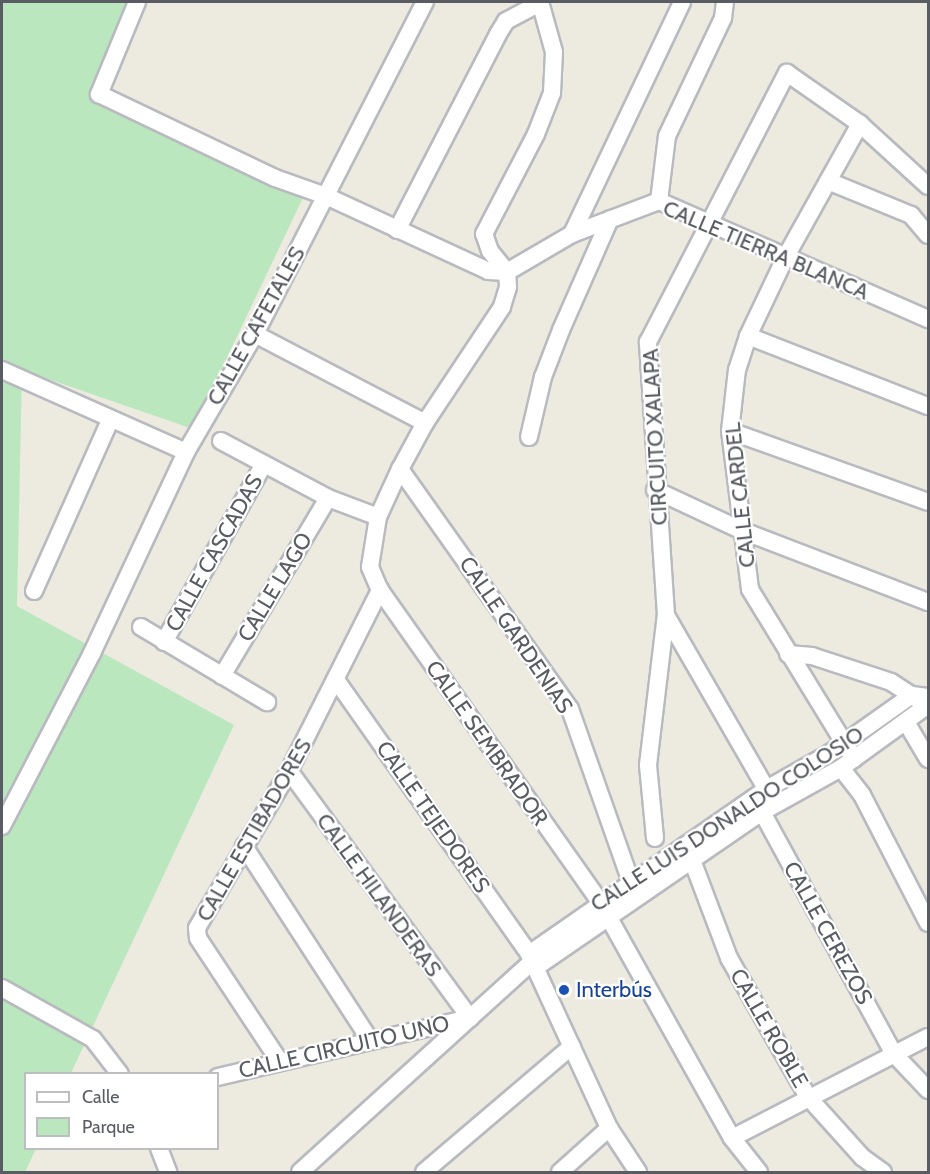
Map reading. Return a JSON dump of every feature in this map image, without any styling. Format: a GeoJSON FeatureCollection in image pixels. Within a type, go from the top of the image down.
{"type":"FeatureCollection","features":[{"type":"Feature","properties":{"kind":"street"},"geometry":{"type":"LineString","coordinates":[[136,2],[99,94],[275,178],[326,196],[488,272],[507,272]]}},
{"type":"Feature","properties":{"kind":"street","name":"CALLE CAFETALES"},"geometry":{"type":"LineString","coordinates":[[2,826],[92,653],[186,452],[255,334],[424,2]]}},
{"type":"Feature","properties":{"kind":"street"},"geometry":{"type":"LineString","coordinates":[[221,441],[328,498],[378,517],[425,423],[502,307],[508,287],[507,272],[490,251],[484,234],[536,134],[552,93],[554,52],[540,2],[507,21],[498,34],[397,230]]}},
{"type":"Feature","properties":{"kind":"street"},"geometry":{"type":"LineString","coordinates":[[572,234],[682,2]]}},
{"type":"Feature","properties":{"kind":"street"},"geometry":{"type":"LineString","coordinates":[[659,201],[667,136],[723,18],[725,2]]}},
{"type":"Feature","properties":{"kind":"street","name":"CIRCUITO XALAPA"},"geometry":{"type":"LineString","coordinates":[[767,802],[666,615],[655,490],[648,342],[788,73],[860,124]]}},
{"type":"Feature","properties":{"kind":"street"},"geometry":{"type":"LineString","coordinates":[[860,124],[928,186]]}},
{"type":"Feature","properties":{"kind":"street","name":"CALLE CARDEL"},"geometry":{"type":"LineString","coordinates":[[860,124],[785,258],[748,336],[737,370],[730,431],[750,589],[844,743],[848,764],[862,795],[928,923]]}},
{"type":"Feature","properties":{"kind":"street"},"geometry":{"type":"LineString","coordinates":[[828,181],[911,215],[928,235]]}},
{"type":"Feature","properties":{"kind":"street","name":"CALLE TIERRA BLANCA"},"geometry":{"type":"LineString","coordinates":[[507,272],[572,234],[659,201],[710,221],[785,258],[928,318]]}},
{"type":"Feature","properties":{"kind":"street"},"geometry":{"type":"LineString","coordinates":[[529,437],[554,349],[610,219]]}},
{"type":"Feature","properties":{"kind":"street"},"geometry":{"type":"LineString","coordinates":[[255,334],[425,423]]}},
{"type":"Feature","properties":{"kind":"street"},"geometry":{"type":"LineString","coordinates":[[748,336],[928,406]]}},
{"type":"Feature","properties":{"kind":"street"},"geometry":{"type":"LineString","coordinates":[[2,370],[186,452]]}},
{"type":"Feature","properties":{"kind":"street"},"geometry":{"type":"LineString","coordinates":[[34,591],[110,420]]}},
{"type":"Feature","properties":{"kind":"street"},"geometry":{"type":"LineString","coordinates":[[730,431],[928,502]]}},
{"type":"Feature","properties":{"kind":"street","name":"CALLE CASCADAS"},"geometry":{"type":"LineString","coordinates":[[164,642],[264,464]]}},
{"type":"Feature","properties":{"kind":"street","name":"CALLE GARDENIAS"},"geometry":{"type":"LineString","coordinates":[[400,469],[570,709],[631,882]]}},
{"type":"Feature","properties":{"kind":"street"},"geometry":{"type":"LineString","coordinates":[[655,490],[743,531],[928,602]]}},
{"type":"Feature","properties":{"kind":"street","name":"CALLE LAGO"},"geometry":{"type":"LineString","coordinates":[[222,676],[328,498]]}},
{"type":"Feature","properties":{"kind":"street","name":"CALLE SEMBRADOR"},"geometry":{"type":"LineString","coordinates":[[378,517],[370,567],[380,590],[600,902],[732,1138],[759,1173]]}},
{"type":"Feature","properties":{"kind":"street","name":"CALLE ESTIBADORES"},"geometry":{"type":"LineString","coordinates":[[280,1062],[198,938],[197,928],[289,771],[380,590]]}},
{"type":"Feature","properties":{"kind":"street"},"geometry":{"type":"LineString","coordinates":[[655,837],[648,765],[666,615]]}},
{"type":"Feature","properties":{"kind":"street"},"geometry":{"type":"LineString","coordinates":[[141,627],[267,702]]}},
{"type":"Feature","properties":{"kind":"street"},"geometry":{"type":"LineString","coordinates":[[788,654],[812,656],[891,682],[924,701]]}},
{"type":"Feature","properties":{"kind":"street","name":"CALLE TEJEDORES"},"geometry":{"type":"LineString","coordinates":[[336,680],[532,961],[609,1128],[638,1173]]}},
{"type":"Feature","properties":{"kind":"street","name":"CALLE LUIS DONALDO COLOSIO"},"geometry":{"type":"LineString","coordinates":[[532,961],[609,917],[692,860],[844,743],[924,701]]}},
{"type":"Feature","properties":{"kind":"street","name":"CALLE LUIS DONALDO COLOSIO"},"geometry":{"type":"LineString","coordinates":[[300,1173],[532,961],[600,902],[767,802],[848,764],[906,722],[924,701]]}},
{"type":"Feature","properties":{"kind":"street"},"geometry":{"type":"LineString","coordinates":[[906,722],[928,759]]}},
{"type":"Feature","properties":{"kind":"street","name":"CALLE HILANDERAS"},"geometry":{"type":"LineString","coordinates":[[289,771],[470,1018]]}},
{"type":"Feature","properties":{"kind":"street","name":"CALLE CEREZOS"},"geometry":{"type":"LineString","coordinates":[[767,802],[894,1054],[928,1090]]}},
{"type":"Feature","properties":{"kind":"street"},"geometry":{"type":"LineString","coordinates":[[244,846],[370,1040]]}},
{"type":"Feature","properties":{"kind":"street","name":"CALLE ROBLE"},"geometry":{"type":"LineString","coordinates":[[692,860],[729,958],[808,1097],[862,1157],[883,1173]]}},
{"type":"Feature","properties":{"kind":"street"},"geometry":{"type":"LineString","coordinates":[[2,988],[93,1039],[118,1072]]}},
{"type":"Feature","properties":{"kind":"street","name":"CALLE CIRCUITO UNO"},"geometry":{"type":"LineString","coordinates":[[219,1077],[470,1018]]}},
{"type":"Feature","properties":{"kind":"street"},"geometry":{"type":"LineString","coordinates":[[732,1138],[928,1037]]}},
{"type":"Feature","properties":{"kind":"street"},"geometry":{"type":"LineString","coordinates":[[424,1173],[572,1046]]}},
{"type":"Feature","properties":{"kind":"street"},"geometry":{"type":"LineString","coordinates":[[560,1173],[609,1128]]}},
{"type":"Feature","properties":{"kind":"street"},"geometry":{"type":"LineString","coordinates":[[159,1150],[168,1173]]}},
{"type":"Feature","properties":{"kind":"green space"},"geometry":{"type":"Polygon","coordinates":[[[2,2],[137,2],[99,91],[310,183],[193,429],[22,370],[17,606],[234,725],[71,1072],[24,1072],[24,1150],[36,1150],[25,1172],[2,1172],[2,2]]]}},
{"type":"Feature","properties":{"kind":"place","name":"Interbús"},"geometry":{"type":"Point","coordinates":[564,990]}}]}
